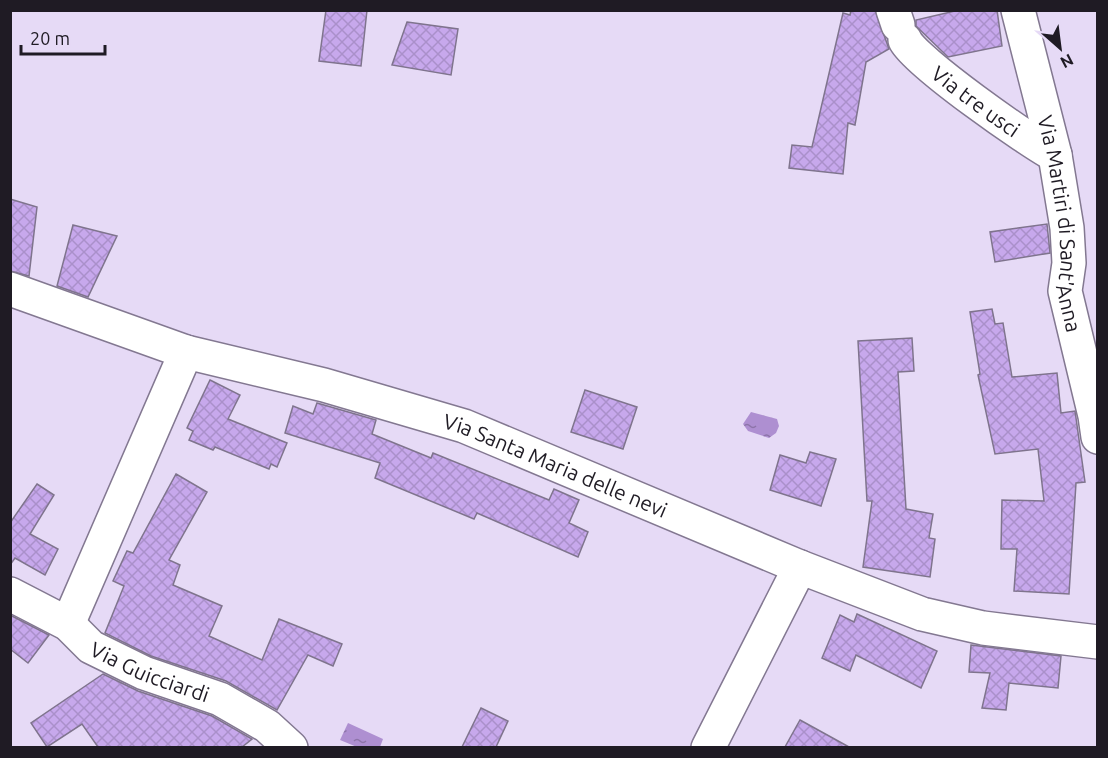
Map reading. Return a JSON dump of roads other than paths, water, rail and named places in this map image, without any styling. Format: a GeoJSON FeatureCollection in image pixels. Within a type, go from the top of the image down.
{"type":"FeatureCollection","features":[{"type":"Feature","properties":{"kind":"street","name":"Via Martiri di Sant'Anna"},"geometry":{"type":"LineString","coordinates":[[1017,10],[1055,155],[1069,263],[1065,291],[1098,437]]}},
{"type":"Feature","properties":{"kind":"street","name":"Via tre usci"},"geometry":{"type":"LineString","coordinates":[[898,25],[923,61],[1003,119],[1033,144],[1055,155]]}},
{"type":"Feature","properties":{"kind":"street","name":"Via Santa Maria delle nevi"},"geometry":{"type":"LineString","coordinates":[[10,289],[186,352],[324,385],[464,426],[800,567],[922,614],[983,627],[1098,642]]}},
{"type":"Feature","properties":{"kind":"street"},"geometry":{"type":"LineString","coordinates":[[68,624],[186,352]]}},
{"type":"Feature","properties":{"kind":"street"},"geometry":{"type":"LineString","coordinates":[[708,747],[800,567]]}},
{"type":"Feature","properties":{"kind":"street","name":"Via Guicciardi"},"geometry":{"type":"LineString","coordinates":[[10,594],[68,624],[91,647],[144,673],[220,699],[267,726],[291,747]]}},
{"type":"Feature","properties":{"kind":"water"},"geometry":{"type":"Polygon","coordinates":[[[751,412],[777,419],[779,426],[776,433],[769,438],[748,431],[743,424],[751,412]]]}},
{"type":"Feature","properties":{"kind":"water"},"geometry":{"type":"Polygon","coordinates":[[[348,723],[383,739],[380,747],[357,747],[340,740],[348,723]]]}}]}
